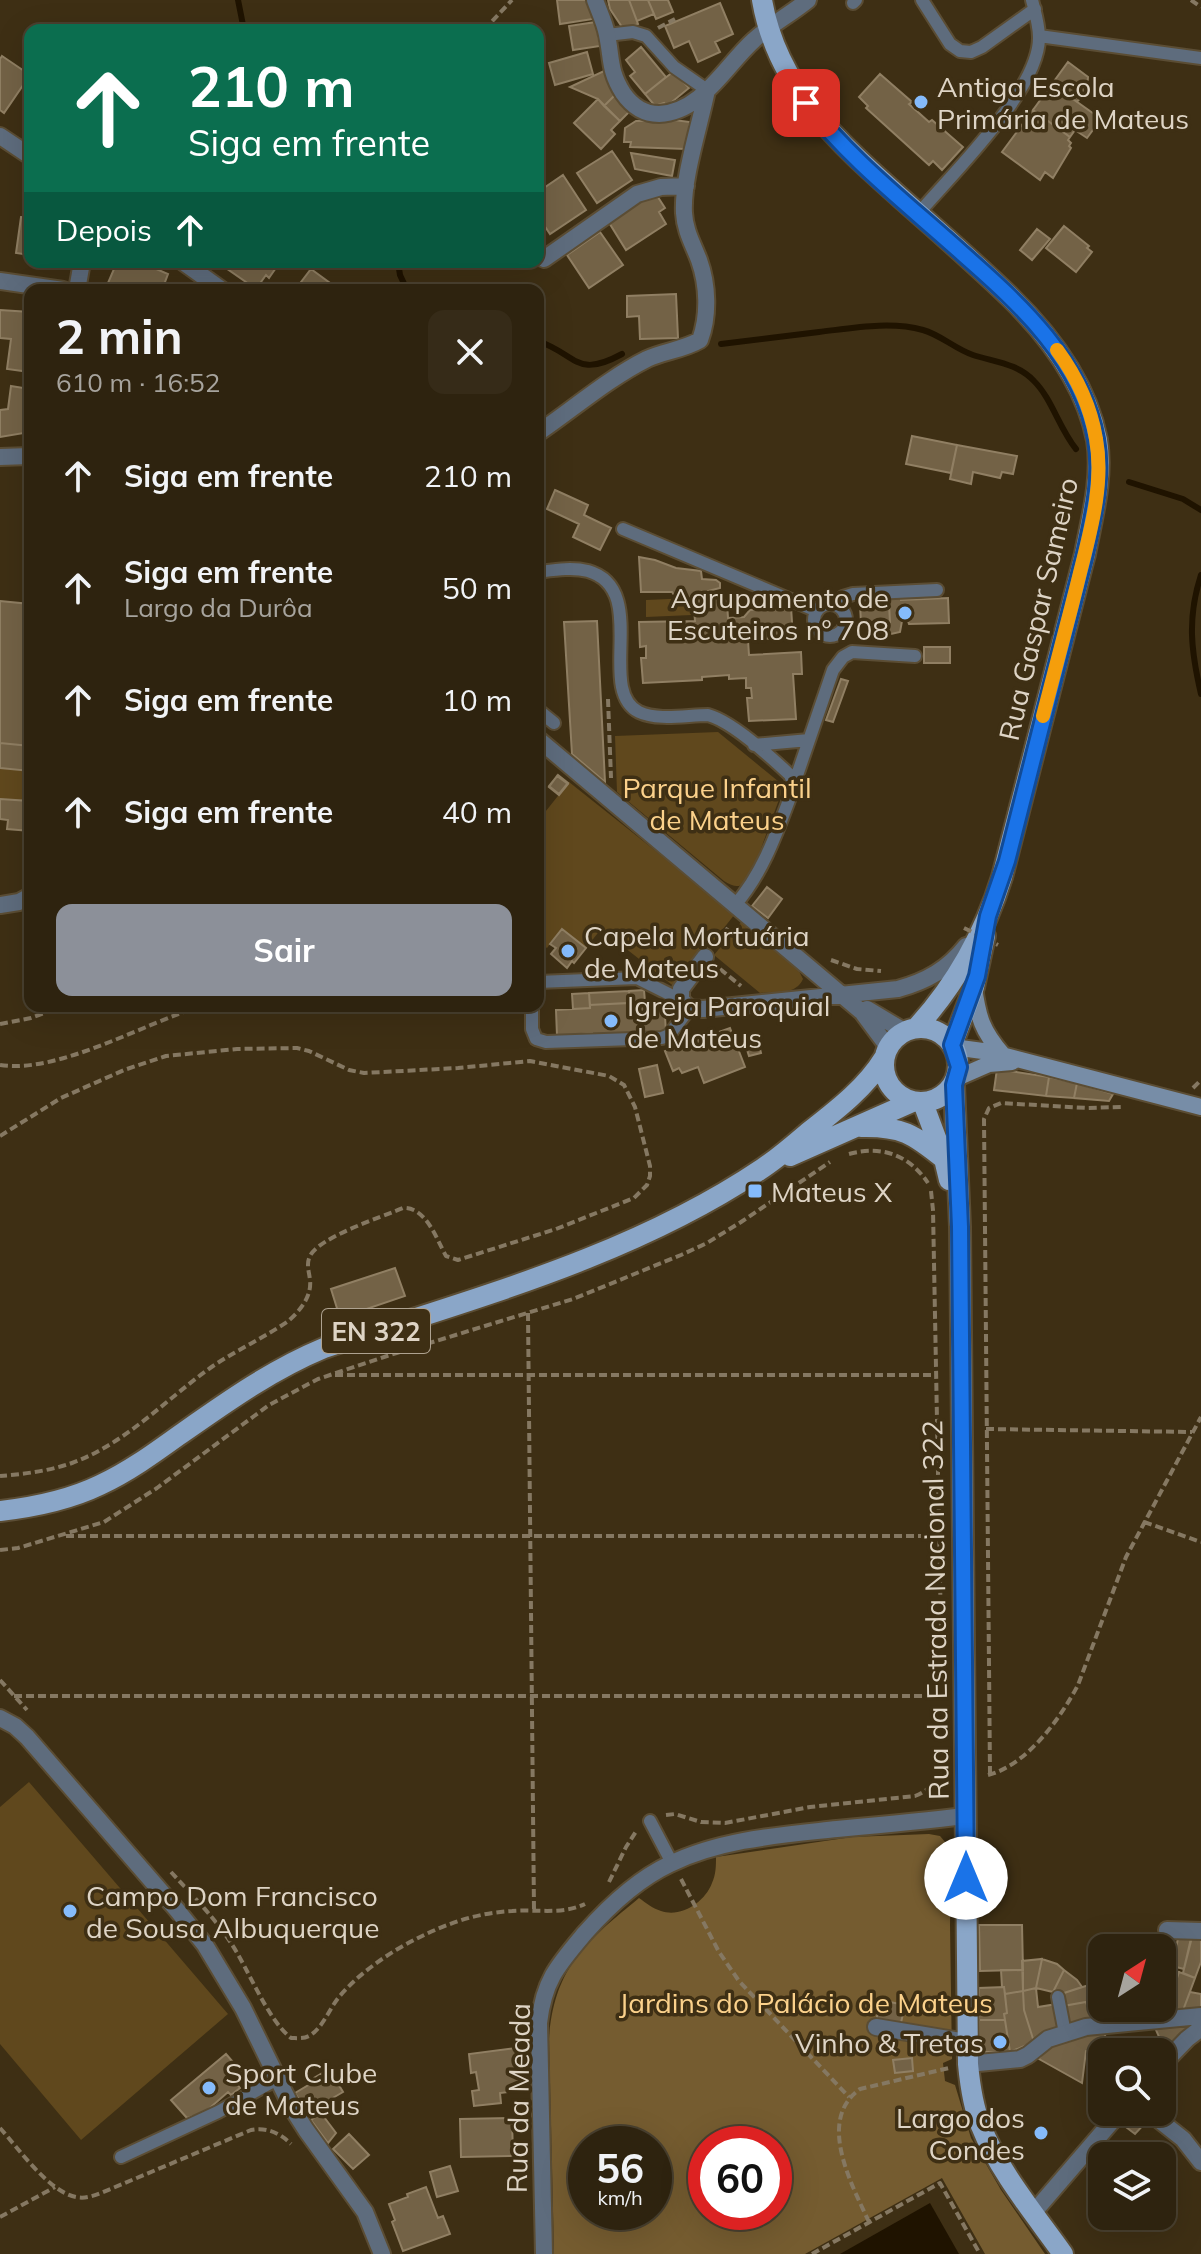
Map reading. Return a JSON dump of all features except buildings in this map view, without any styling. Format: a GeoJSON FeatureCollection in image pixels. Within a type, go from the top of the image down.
{"type":"FeatureCollection","features":[{"type":"Feature","properties":{"kind":"main road","name":"Rua Gaspar Sameiro"},"geometry":{"type":"LineString","coordinates":[[762,0],[769,28],[806,103],[823,125],[863,164],[1030,317],[1077,382],[1097,441],[1099,469],[1085,554],[1007,861],[988,916]]}},
{"type":"Feature","properties":{"kind":"main road"},"geometry":{"type":"LineString","coordinates":[[953,1046],[974,987],[988,916]]}},
{"type":"Feature","properties":{"kind":"main road"},"geometry":{"type":"LineString","coordinates":[[910,1030],[945,992],[988,916]]}},
{"type":"Feature","properties":{"kind":"main road"},"geometry":{"type":"LineString","coordinates":[[974,987],[981,1025],[1004,1056]]}},
{"type":"Feature","properties":{"kind":"main road"},"geometry":{"type":"LineString","coordinates":[[910,1030],[927,1028],[948,1038],[959,1067],[955,1081],[960,1227]]}},
{"type":"Feature","properties":{"kind":"main road","name":"EN 322"},"geometry":{"type":"LineString","coordinates":[[764,1167],[857,1090],[895,1038],[910,1030]]}},
{"type":"Feature","properties":{"kind":"main road"},"geometry":{"type":"LineString","coordinates":[[953,1046],[982,1050],[1201,1107]]}},
{"type":"Feature","properties":{"kind":"main road"},"geometry":{"type":"LineString","coordinates":[[886,1053],[886,1080],[893,1090],[918,1102],[944,1159],[960,1227]]}},
{"type":"Feature","properties":{"kind":"main road"},"geometry":{"type":"LineString","coordinates":[[955,1081],[996,1062],[1035,1064]]}},
{"type":"Feature","properties":{"kind":"main road","name":"EN 322"},"geometry":{"type":"LineString","coordinates":[[0,1511],[44,1504],[99,1486],[129,1470],[255,1383],[291,1362],[324,1348],[588,1259],[654,1230],[764,1167],[918,1102],[935,1100],[946,1094],[955,1081]]}},
{"type":"Feature","properties":{"kind":"main road"},"geometry":{"type":"LineString","coordinates":[[855,1127],[901,1130],[944,1159]]}},
{"type":"Feature","properties":{"kind":"main road","name":"Rua da Estrada Nacional 322"},"geometry":{"type":"LineString","coordinates":[[960,1227],[968,2064],[972,2096],[982,2129],[1003,2168],[1063,2254]]}},
{"type":"Feature","properties":{"kind":"street"},"geometry":{"type":"LineString","coordinates":[[595,0],[618,84],[629,101],[641,110],[654,114],[675,111],[695,100],[747,46],[808,0]]}},
{"type":"Feature","properties":{"kind":"street"},"geometry":{"type":"LineString","coordinates":[[544,429],[636,366],[700,340],[705,328],[705,290],[684,215],[686,186],[707,90]]}},
{"type":"Feature","properties":{"kind":"street"},"geometry":{"type":"LineString","coordinates":[[0,136],[24,152]]}},
{"type":"Feature","properties":{"kind":"street"},"geometry":{"type":"LineString","coordinates":[[544,259],[637,194],[661,187],[686,186]]}},
{"type":"Feature","properties":{"kind":"street"},"geometry":{"type":"LineString","coordinates":[[191,268],[214,284]]}},
{"type":"Feature","properties":{"kind":"street"},"geometry":{"type":"LineString","coordinates":[[0,281],[24,284]]}},
{"type":"Feature","properties":{"kind":"street"},"geometry":{"type":"LineString","coordinates":[[0,457],[24,456]]}},
{"type":"Feature","properties":{"kind":"street"},"geometry":{"type":"LineString","coordinates":[[544,744],[862,1012],[886,1053]]}},
{"type":"Feature","properties":{"kind":"street"},"geometry":{"type":"LineString","coordinates":[[0,905],[24,899]]}},
{"type":"Feature","properties":{"kind":"street"},"geometry":{"type":"LineString","coordinates":[[705,957],[681,989],[686,1004],[703,1009],[898,989],[932,976],[957,958],[988,916]]}},
{"type":"Feature","properties":{"kind":"street"},"geometry":{"type":"LineString","coordinates":[[841,994],[910,1030]]}},
{"type":"Feature","properties":{"kind":"street"},"geometry":{"type":"LineString","coordinates":[[0,1718],[27,1737],[191,1927],[230,1985],[292,2108],[365,2212],[382,2254]]}},
{"type":"Feature","properties":{"kind":"street","name":"Rua da Meada"},"geometry":{"type":"LineString","coordinates":[[544,2254],[539,2023],[544,1992],[563,1959],[598,1918],[672,1863],[714,1848],[768,1837],[965,1816]]}},
{"type":"Feature","properties":{"kind":"street"},"geometry":{"type":"LineString","coordinates":[[1167,1930],[1201,1931]]}},
{"type":"Feature","properties":{"kind":"street"},"geometry":{"type":"LineString","coordinates":[[968,2064],[1020,2059],[1048,2039],[1107,2023],[1201,2016]]}},
{"type":"Feature","properties":{"kind":"street"},"geometry":{"type":"LineString","coordinates":[[876,2027],[967,2042]]}},
{"type":"Feature","properties":{"kind":"street"},"geometry":{"type":"LineString","coordinates":[[1176,2050],[1201,2028]]}},
{"type":"Feature","properties":{"kind":"street"},"geometry":{"type":"LineString","coordinates":[[1034,2212],[1108,2126]]}},
{"type":"Feature","properties":{"kind":"street"},"geometry":{"type":"LineString","coordinates":[[1167,2126],[1183,2139],[1201,2162]]}},
{"type":"Feature","properties":{"kind":"lane"},"geometry":{"type":"LineString","coordinates":[[918,214],[1011,105],[1031,70],[1039,36],[1034,5],[982,47],[971,52],[960,51],[950,44],[922,0]]}},
{"type":"Feature","properties":{"kind":"lane"},"geometry":{"type":"LineString","coordinates":[[607,35],[633,32],[646,36],[674,67],[707,90]]}},
{"type":"Feature","properties":{"kind":"lane"},"geometry":{"type":"LineString","coordinates":[[1039,36],[1201,58]]}},
{"type":"Feature","properties":{"kind":"lane"},"geometry":{"type":"LineString","coordinates":[[623,529],[817,611]]}},
{"type":"Feature","properties":{"kind":"lane"},"geometry":{"type":"LineString","coordinates":[[544,572],[587,571],[613,588],[619,612],[623,691],[631,706],[639,712],[660,716],[716,717],[790,775],[793,787]]}},
{"type":"Feature","properties":{"kind":"lane"},"geometry":{"type":"LineString","coordinates":[[835,604],[843,610],[846,620],[842,630],[829,635],[819,631],[814,621],[817,611],[843,597],[937,590]]}},
{"type":"Feature","properties":{"kind":"lane"},"geometry":{"type":"LineString","coordinates":[[834,635],[843,657]]}},
{"type":"Feature","properties":{"kind":"lane"},"geometry":{"type":"LineString","coordinates":[[738,908],[767,855],[833,670],[843,657],[857,651],[915,656]]}},
{"type":"Feature","properties":{"kind":"lane"},"geometry":{"type":"LineString","coordinates":[[544,715],[554,723]]}},
{"type":"Feature","properties":{"kind":"lane"},"geometry":{"type":"LineString","coordinates":[[754,745],[809,740]]}},
{"type":"Feature","properties":{"kind":"lane"},"geometry":{"type":"LineString","coordinates":[[532,1012],[534,1036],[546,1042],[662,1038],[669,1035],[686,1004],[637,978],[544,982]]}},
{"type":"Feature","properties":{"kind":"lane"},"geometry":{"type":"LineString","coordinates":[[650,1821],[672,1863]]}},
{"type":"Feature","properties":{"kind":"lane"},"geometry":{"type":"LineString","coordinates":[[1058,1997],[1065,2033]]}},
{"type":"Feature","properties":{"kind":"lane"},"geometry":{"type":"LineString","coordinates":[[121,2157],[226,2108],[279,2078]]}},
{"type":"Feature","properties":{"kind":"path"},"geometry":{"type":"LineString","coordinates":[[490,24],[512,0]]}},
{"type":"Feature","properties":{"kind":"path"},"geometry":{"type":"LineString","coordinates":[[1191,0],[1201,7]]}},
{"type":"Feature","properties":{"kind":"path"},"geometry":{"type":"LineString","coordinates":[[611,769],[608,691],[623,691]]}},
{"type":"Feature","properties":{"kind":"path"},"geometry":{"type":"LineString","coordinates":[[738,908],[705,957],[762,1003]]}},
{"type":"Feature","properties":{"kind":"path"},"geometry":{"type":"LineString","coordinates":[[964,928],[999,946],[1003,936]]}},
{"type":"Feature","properties":{"kind":"path"},"geometry":{"type":"LineString","coordinates":[[821,956],[857,969],[883,971]]}},
{"type":"Feature","properties":{"kind":"path"},"geometry":{"type":"LineString","coordinates":[[0,1024],[47,1012]]}},
{"type":"Feature","properties":{"kind":"path"},"geometry":{"type":"LineString","coordinates":[[0,1065],[40,1063],[85,1052],[182,1012]]}},
{"type":"Feature","properties":{"kind":"path"},"geometry":{"type":"LineString","coordinates":[[0,1136],[61,1098],[124,1070],[166,1056],[237,1049],[297,1048],[349,1070],[364,1073],[530,1061],[609,1076],[624,1085],[635,1107],[650,1166],[647,1185],[634,1198],[556,1229],[458,1260],[446,1256],[420,1211],[412,1208],[403,1208],[323,1242],[308,1260],[310,1288],[306,1299],[287,1322],[211,1367],[118,1440],[98,1451],[43,1471],[0,1476]]}},
{"type":"Feature","properties":{"kind":"path"},"geometry":{"type":"LineString","coordinates":[[990,1774],[983,1142],[986,1113],[994,1104],[1001,1103],[1129,1107]]}},
{"type":"Feature","properties":{"kind":"path"},"geometry":{"type":"LineString","coordinates":[[0,1550],[18,1548],[104,1522],[130,1507],[269,1405],[329,1375],[604,1287],[707,1243],[841,1156],[882,1151],[909,1161],[928,1182],[933,1195],[941,1632]]}},
{"type":"Feature","properties":{"kind":"path"},"geometry":{"type":"LineString","coordinates":[[528,1313],[534,1911]]}},
{"type":"Feature","properties":{"kind":"path"},"geometry":{"type":"LineString","coordinates":[[329,1375],[936,1375]]}},
{"type":"Feature","properties":{"kind":"path"},"geometry":{"type":"LineString","coordinates":[[966,1777],[990,1774],[1008,1767],[1050,1729],[1069,1703],[1119,1570],[1201,1417]]}},
{"type":"Feature","properties":{"kind":"path"},"geometry":{"type":"LineString","coordinates":[[986,1429],[1193,1432]]}},
{"type":"Feature","properties":{"kind":"path"},"geometry":{"type":"LineString","coordinates":[[1144,1522],[1201,1542]]}},
{"type":"Feature","properties":{"kind":"path"},"geometry":{"type":"LineString","coordinates":[[59,1536],[939,1536]]}},
{"type":"Feature","properties":{"kind":"path"},"geometry":{"type":"LineString","coordinates":[[14,1696],[943,1696]]}},
{"type":"Feature","properties":{"kind":"path"},"geometry":{"type":"LineString","coordinates":[[604,1887],[619,1865],[631,1837],[650,1821],[675,1814],[701,1822],[725,1823],[810,1807],[915,1796],[933,1785],[941,1772],[944,1756]]}},
{"type":"Feature","properties":{"kind":"path"},"geometry":{"type":"LineString","coordinates":[[672,1863],[719,1952],[739,1981],[849,2097]]}},
{"type":"Feature","properties":{"kind":"path"},"geometry":{"type":"LineString","coordinates":[[195,1899],[232,1945],[283,2032],[291,2038],[300,2039],[318,2028],[354,1981],[396,1950],[457,1920],[485,1913],[570,1911],[591,1900]]}},
{"type":"Feature","properties":{"kind":"path"},"geometry":{"type":"LineString","coordinates":[[869,2222],[839,2145],[839,2127],[849,2097],[860,2089],[968,2064]]}},
{"type":"Feature","properties":{"kind":"path"},"geometry":{"type":"LineString","coordinates":[[0,2128],[55,2187],[79,2198],[94,2196],[257,2129],[274,2132],[296,2150]]}},
{"type":"Feature","properties":{"kind":"path"},"geometry":{"type":"LineString","coordinates":[[812,2254],[940,2183],[980,2254]]}},
{"type":"Feature","properties":{"kind":"path"},"geometry":{"type":"LineString","coordinates":[[0,2217],[55,2187]]}},
{"type":"Feature","properties":{"kind":"green space"},"geometry":{"type":"Polygon","coordinates":[[[692,598],[692,615],[646,617],[646,600],[692,598]]]}},
{"type":"Feature","properties":{"kind":"green space"},"geometry":{"type":"Polygon","coordinates":[[[0,601],[24,603],[24,801],[0,799],[0,601]]]}},
{"type":"Feature","properties":{"kind":"green space","name":"Parque Infantil de Mateus"},"geometry":{"type":"Polygon","coordinates":[[[718,732],[784,786],[752,873],[743,884],[737,886],[724,881],[617,792],[615,736],[718,732]]]}},
{"type":"Feature","properties":{"kind":"green space"},"geometry":{"type":"Polygon","coordinates":[[[569,782],[735,914],[676,988],[601,929],[586,948],[562,929],[547,948],[544,946],[544,813],[569,782]]]}},
{"type":"Feature","properties":{"kind":"green space"},"geometry":{"type":"Polygon","coordinates":[[[741,922],[798,969],[803,979],[796,988],[785,992],[760,993],[714,955],[741,922]]]}},
{"type":"Feature","properties":{"kind":"green space","name":"Campo Dom Francisco de Sousa Albuquerque"},"geometry":{"type":"Polygon","coordinates":[[[29,1782],[228,2014],[81,2140],[0,2044],[0,1807],[29,1782]]]}},
{"type":"Feature","properties":{"kind":"green space","name":"Jardins do Palácio de Mateus"},"geometry":{"type":"Polygon","coordinates":[[[929,1834],[940,1836],[951,1849],[952,2059],[943,2063],[945,2081],[955,2085],[971,2138],[1001,2190],[1045,2254],[985,2254],[942,2178],[805,2254],[554,2254],[549,2039],[558,1993],[576,1958],[604,1928],[639,1898],[669,1913],[684,1910],[698,1902],[712,1883],[716,1857],[852,1837],[929,1834]]]}},
{"type":"Feature","properties":{"kind":"shaded area"},"geometry":{"type":"Polygon","coordinates":[[[930,2203],[959,2254],[840,2254],[930,2203]]]}},
{"type":"Feature","properties":{"kind":"waterway"},"geometry":{"type":"LineString","coordinates":[[238,0],[243,24]]}},
{"type":"Feature","properties":{"kind":"waterway"},"geometry":{"type":"LineString","coordinates":[[399,268],[404,284]]}},
{"type":"Feature","properties":{"kind":"waterway"},"geometry":{"type":"LineString","coordinates":[[721,344],[871,326],[923,330],[966,352],[1013,367],[1027,375],[1046,396],[1076,449]]}},
{"type":"Feature","properties":{"kind":"waterway"},"geometry":{"type":"LineString","coordinates":[[544,344],[586,365],[622,354]]}},
{"type":"Feature","properties":{"kind":"waterway"},"geometry":{"type":"LineString","coordinates":[[1129,482],[1183,499],[1201,510]]}},
{"type":"Feature","properties":{"kind":"waterway"},"geometry":{"type":"LineString","coordinates":[[1201,575],[1192,620],[1201,694]]}},
{"type":"Feature","properties":{"kind":"slow traffic"},"geometry":{"type":"LineString","coordinates":[[1043,716],[1085,554],[1099,469],[1097,441],[1090,413],[1077,382],[1057,350]]}},
{"type":"Feature","properties":{"kind":"place","name":"Antiga Escola Primária de Mateus"},"geometry":{"type":"Point","coordinates":[921,102]}},
{"type":"Feature","properties":{"kind":"place","name":"Agrupamento de Escuteiros nº 708"},"geometry":{"type":"Point","coordinates":[905,613]}},
{"type":"Feature","properties":{"kind":"place","name":"Capela Mortuária de Mateus"},"geometry":{"type":"Point","coordinates":[568,951]}},
{"type":"Feature","properties":{"kind":"place","name":"Igreja Paroquial de Mateus"},"geometry":{"type":"Point","coordinates":[611,1021]}},
{"type":"Feature","properties":{"kind":"place","name":"Mateus X"},"geometry":{"type":"Point","coordinates":[755,1191]}},
{"type":"Feature","properties":{"kind":"place","name":"Campo Dom Francisco de Sousa Albuquerque"},"geometry":{"type":"Point","coordinates":[70,1911]}},
{"type":"Feature","properties":{"kind":"place","name":"Vinho & Tretas"},"geometry":{"type":"Point","coordinates":[1000,2042]}},
{"type":"Feature","properties":{"kind":"place","name":"Sport Clube de Mateus"},"geometry":{"type":"Point","coordinates":[209,2088]}},
{"type":"Feature","properties":{"kind":"place","name":"Largo dos Condes"},"geometry":{"type":"Point","coordinates":[1041,2133]}},
{"type":"Feature","properties":{"kind":"route"},"geometry":{"type":"LineString","coordinates":[[806,103],[823,125],[863,164],[1030,317],[1077,382],[1097,441],[1099,469],[1085,554],[1007,861],[988,916],[977,976],[952,1045],[959,1067],[954,1085],[960,1227],[966,1878]]}}]}
